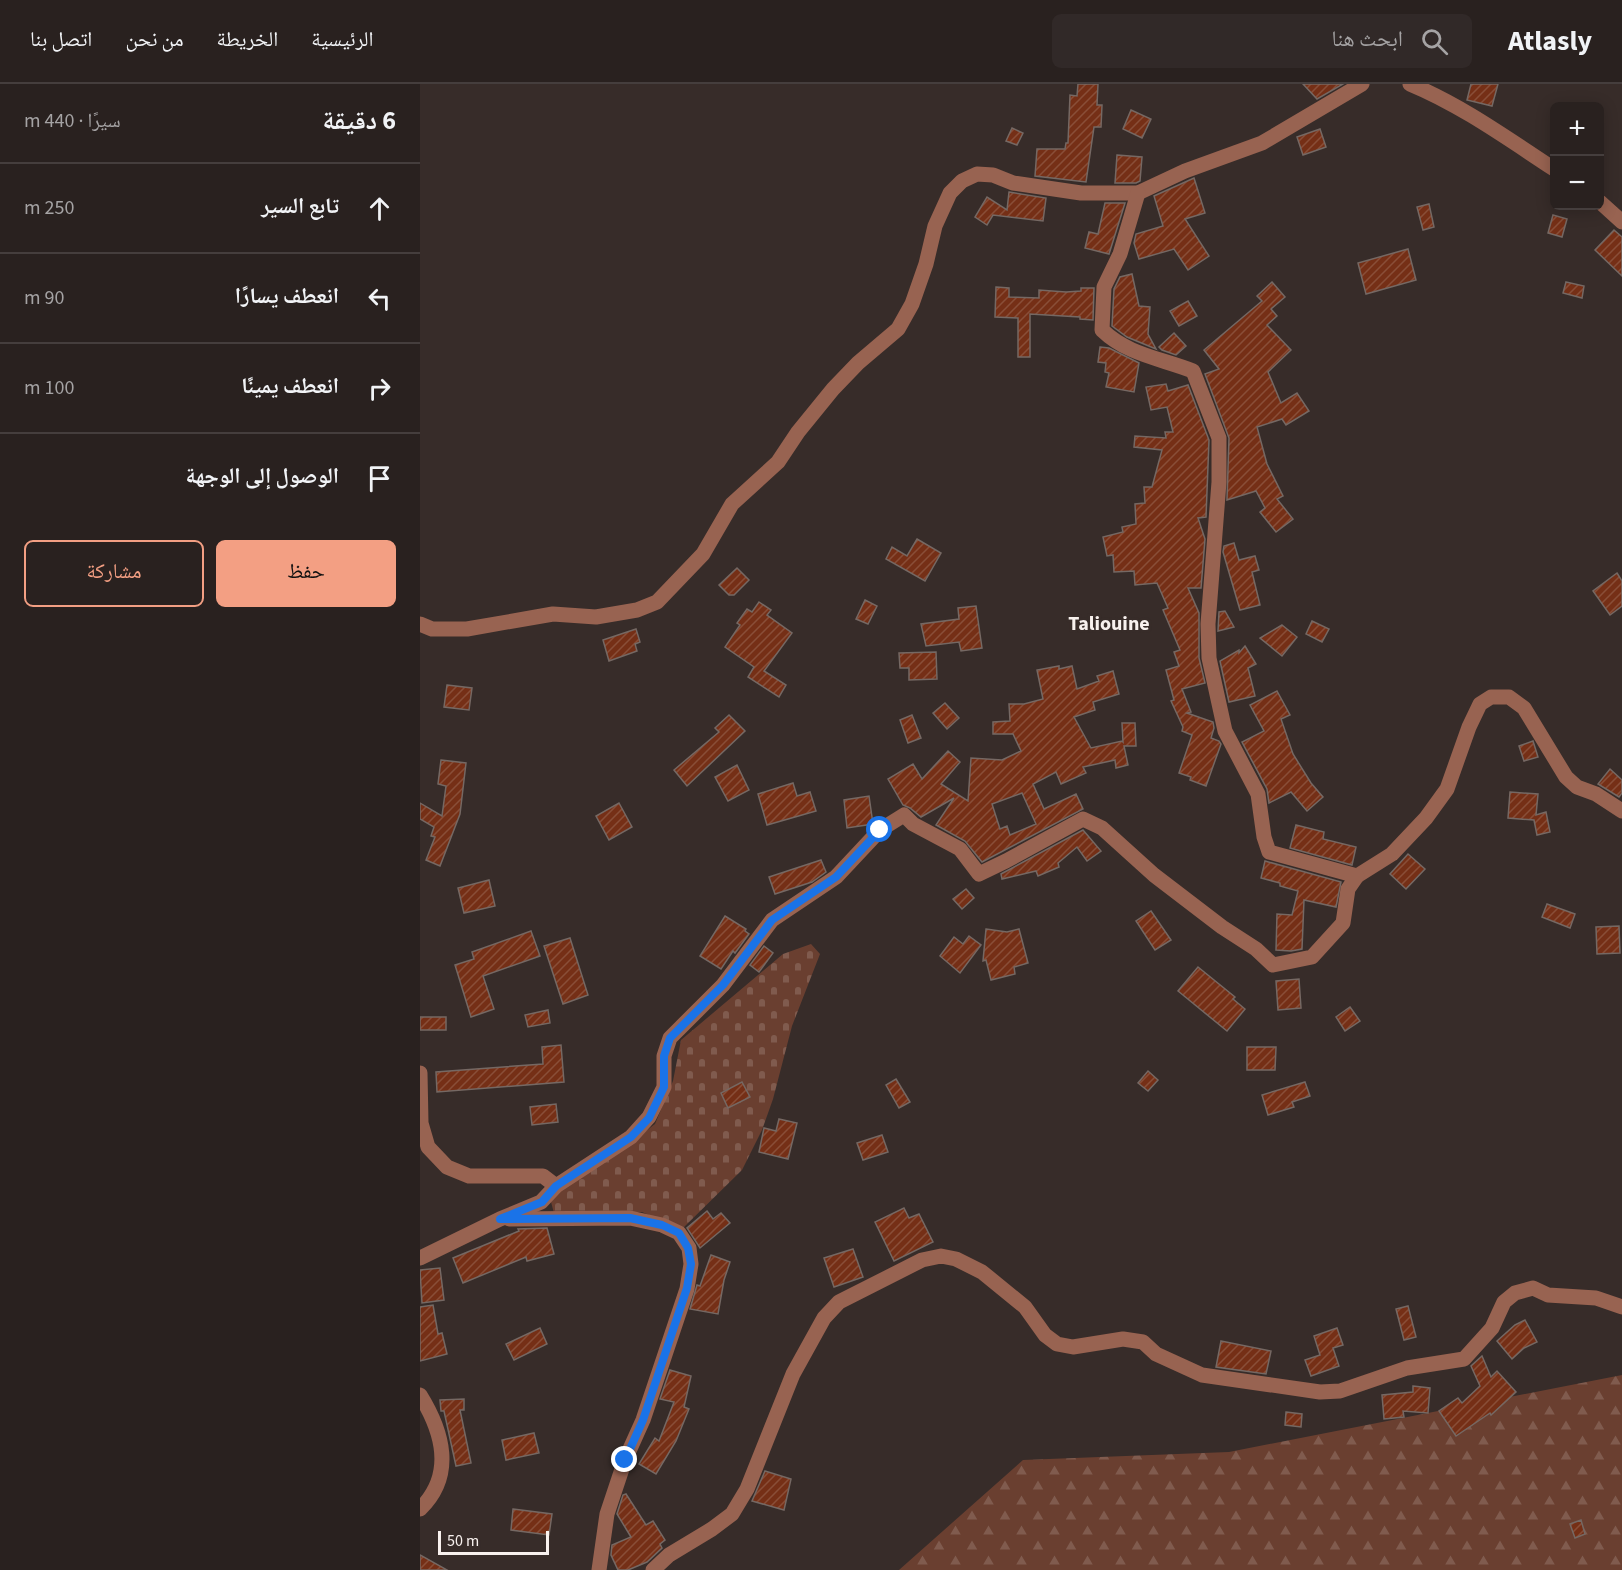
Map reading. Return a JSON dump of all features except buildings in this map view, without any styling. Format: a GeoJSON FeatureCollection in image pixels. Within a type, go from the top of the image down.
{"type":"FeatureCollection","features":[{"type":"Feature","properties":{"kind":"street"},"geometry":{"type":"LineString","coordinates":[[420,624],[432,629],[467,629],[553,614],[596,617],[637,610],[657,602],[703,554],[732,504],[778,462],[798,432],[833,389],[858,363],[897,329],[912,304],[926,264],[935,226],[950,193],[962,182],[977,174],[993,175],[1013,183],[1082,194],[1138,193],[1185,171],[1262,143],[1362,84]]}},
{"type":"Feature","properties":{"kind":"street"},"geometry":{"type":"LineString","coordinates":[[1410,84],[1429,92],[1489,126],[1550,166]]}},
{"type":"Feature","properties":{"kind":"street"},"geometry":{"type":"LineString","coordinates":[[1138,193],[1120,254],[1104,287],[1102,330],[1141,355],[1193,370],[1219,438],[1219,482],[1208,624],[1209,658],[1225,731],[1258,794],[1264,837],[1269,852],[1357,876]]}},
{"type":"Feature","properties":{"kind":"street"},"geometry":{"type":"LineString","coordinates":[[1604,206],[1622,222]]}},
{"type":"Feature","properties":{"kind":"street"},"geometry":{"type":"LineString","coordinates":[[420,1258],[500,1219],[542,1202],[556,1186],[631,1137],[649,1118],[664,1087],[664,1056],[670,1038],[723,985],[772,920],[836,877],[880,830],[904,815],[913,824],[960,849],[978,874],[1083,819],[1102,828],[1154,875],[1222,927],[1256,949],[1274,965],[1311,957],[1342,923],[1348,889],[1357,876],[1392,854],[1426,818],[1447,789],[1469,727],[1480,704],[1491,697],[1509,697],[1524,708],[1566,777],[1577,787],[1596,795],[1622,811]]}},
{"type":"Feature","properties":{"kind":"street"},"geometry":{"type":"LineString","coordinates":[[420,1073],[421,1123],[428,1147],[447,1167],[469,1176],[543,1176],[556,1186]]}},
{"type":"Feature","properties":{"kind":"street"},"geometry":{"type":"LineString","coordinates":[[500,1219],[630,1218],[662,1225],[679,1233],[688,1248],[691,1264],[687,1288],[643,1420],[625,1460],[607,1514],[598,1570]]}},
{"type":"Feature","properties":{"kind":"street"},"geometry":{"type":"LineString","coordinates":[[653,1570],[669,1555],[732,1514],[747,1489],[793,1374],[824,1318],[839,1302],[922,1260],[941,1256],[956,1259],[982,1272],[1025,1307],[1045,1335],[1057,1344],[1073,1347],[1123,1339],[1143,1342],[1156,1354],[1202,1376],[1320,1392],[1340,1390],[1407,1368],[1464,1359],[1492,1328],[1504,1302],[1515,1293],[1533,1288],[1548,1294],[1596,1298],[1622,1307]]}},
{"type":"Feature","properties":{"kind":"street"},"geometry":{"type":"LineString","coordinates":[[420,1395],[430,1412],[442,1453],[441,1475],[431,1499],[420,1509]]}},
{"type":"Feature","properties":{"kind":"green space"},"geometry":{"type":"Polygon","coordinates":[[[811,944],[820,954],[792,1026],[773,1099],[762,1130],[742,1170],[682,1229],[642,1212],[554,1213],[551,1202],[559,1191],[616,1154],[655,1124],[673,1081],[681,1040],[783,954],[811,944]]]}},
{"type":"Feature","properties":{"kind":"green space"},"geometry":{"type":"Polygon","coordinates":[[[1622,1375],[1622,1570],[899,1570],[1023,1460],[1229,1452],[1622,1375]]]}},
{"type":"Feature","properties":{"kind":"district","name":"Taliouine"},"geometry":{"type":"Point","coordinates":[1109,624]}},
{"type":"Feature","properties":{"kind":"route"},"geometry":{"type":"LineString","coordinates":[[625,1460],[643,1420],[687,1288],[691,1264],[688,1248],[679,1233],[662,1225],[630,1218],[500,1219],[542,1202],[556,1186],[631,1137],[649,1118],[664,1087],[664,1056],[670,1038],[723,985],[772,920],[836,877],[880,830]]}}]}
